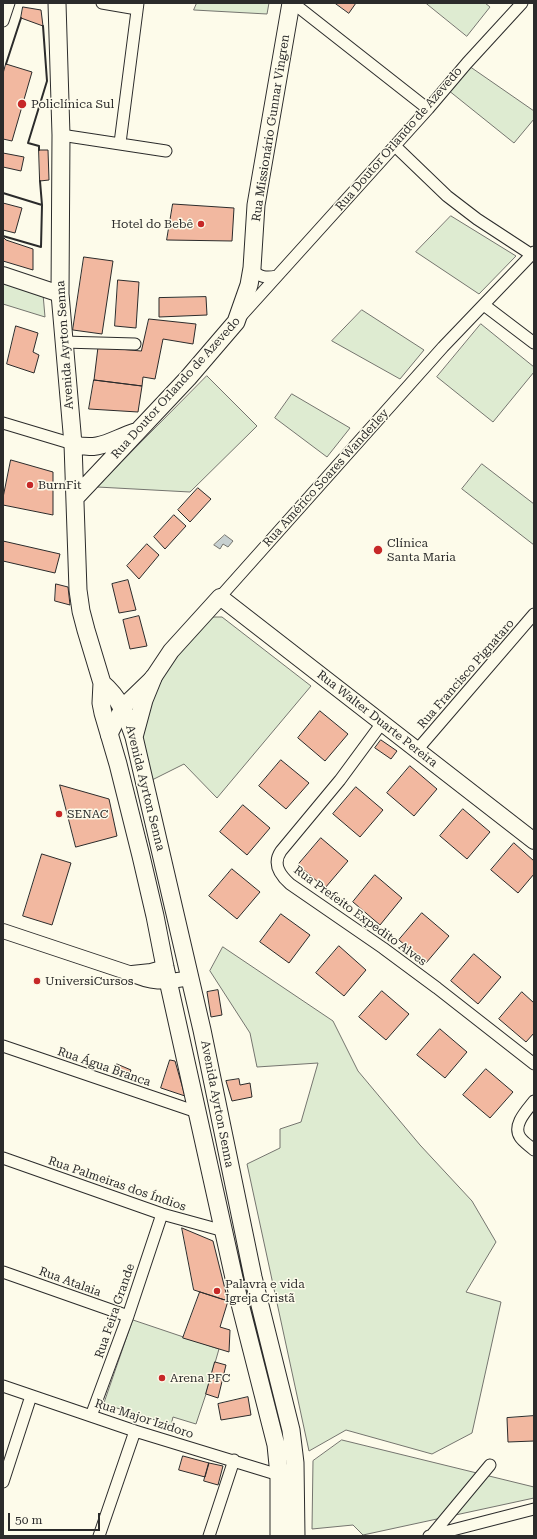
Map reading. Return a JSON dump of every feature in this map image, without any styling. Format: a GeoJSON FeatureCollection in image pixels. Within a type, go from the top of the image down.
{"type":"FeatureCollection","features":[{"type":"Feature","properties":{"kind":"main road","name":"Avenida Ayrton Senna"},"geometry":{"type":"LineString","coordinates":[[57,3],[61,135],[60,294],[73,444],[78,590],[81,611],[101,688],[101,703],[155,916],[166,974],[238,1296],[276,1445],[279,1475],[279,1536]]}},
{"type":"Feature","properties":{"kind":"main road","name":"Rua Missionário Gunnar Vingren"},"geometry":{"type":"LineString","coordinates":[[236,322],[249,285],[252,268],[256,205],[292,3]]}},
{"type":"Feature","properties":{"kind":"main road"},"geometry":{"type":"LineString","coordinates":[[3,275],[60,294]]}},
{"type":"Feature","properties":{"kind":"main road","name":"Rua Doutor Orlando de Azevedo"},"geometry":{"type":"LineString","coordinates":[[75,498],[188,378],[236,322]]}},
{"type":"Feature","properties":{"kind":"main road"},"geometry":{"type":"LineString","coordinates":[[73,444],[86,447],[102,446],[119,437],[138,431]]}},
{"type":"Feature","properties":{"kind":"main road","name":"Rua Américo Soares Wanderley"},"geometry":{"type":"LineString","coordinates":[[110,735],[123,707],[153,678],[171,651],[220,597]]}},
{"type":"Feature","properties":{"kind":"main road","name":"Rua Walter Duarte Pereira"},"geometry":{"type":"LineString","coordinates":[[220,597],[534,841]]}},
{"type":"Feature","properties":{"kind":"main road"},"geometry":{"type":"LineString","coordinates":[[134,736],[144,700],[153,678]]}},
{"type":"Feature","properties":{"kind":"main road","name":"Avenida Ayrton Senna"},"geometry":{"type":"LineString","coordinates":[[101,688],[111,690],[123,707],[134,736],[191,978],[253,1277],[291,1430],[295,1463],[296,1536]]}},
{"type":"Feature","properties":{"kind":"main road"},"geometry":{"type":"LineString","coordinates":[[229,1253],[238,1251],[241,1253],[247,1271],[253,1277]]}},
{"type":"Feature","properties":{"kind":"street"},"geometry":{"type":"LineString","coordinates":[[3,21],[8,3]]}},
{"type":"Feature","properties":{"kind":"street"},"geometry":{"type":"LineString","coordinates":[[102,3],[137,6],[120,144]]}},
{"type":"Feature","properties":{"kind":"street"},"geometry":{"type":"LineString","coordinates":[[292,3],[428,109]]}},
{"type":"Feature","properties":{"kind":"street","name":"Rua Doutor Orlando de Azevedo"},"geometry":{"type":"LineString","coordinates":[[236,322],[522,3]]}},
{"type":"Feature","properties":{"kind":"street"},"geometry":{"type":"LineString","coordinates":[[61,135],[166,151]]}},
{"type":"Feature","properties":{"kind":"street"},"geometry":{"type":"LineString","coordinates":[[395,146],[447,196],[477,219],[533,253]]}},
{"type":"Feature","properties":{"kind":"street","name":"Rua Américo Soares Wanderley"},"geometry":{"type":"LineString","coordinates":[[220,597],[443,347],[533,253]]}},
{"type":"Feature","properties":{"kind":"street"},"geometry":{"type":"LineString","coordinates":[[252,268],[258,276],[277,276]]}},
{"type":"Feature","properties":{"kind":"street"},"geometry":{"type":"LineString","coordinates":[[484,305],[534,343]]}},
{"type":"Feature","properties":{"kind":"street"},"geometry":{"type":"LineString","coordinates":[[63,342],[135,344]]}},
{"type":"Feature","properties":{"kind":"street"},"geometry":{"type":"LineString","coordinates":[[3,423],[73,444]]}},
{"type":"Feature","properties":{"kind":"street","name":"Rua Francisco Pignataro"},"geometry":{"type":"LineString","coordinates":[[418,750],[534,614]]}},
{"type":"Feature","properties":{"kind":"street","name":"Rua Prefeito Expedito Alves"},"geometry":{"type":"LineString","coordinates":[[382,723],[340,780],[281,851],[277,861],[279,871],[290,884],[383,948],[432,984],[534,1064]]}},
{"type":"Feature","properties":{"kind":"street"},"geometry":{"type":"LineString","coordinates":[[3,931],[129,973],[151,971],[191,978]]}},
{"type":"Feature","properties":{"kind":"street","name":"Rua Água Branca"},"geometry":{"type":"LineString","coordinates":[[3,1046],[197,1112]]}},
{"type":"Feature","properties":{"kind":"street"},"geometry":{"type":"LineString","coordinates":[[534,1101],[522,1116],[518,1126],[520,1137],[534,1150]]}},
{"type":"Feature","properties":{"kind":"street","name":"Rua Palmeiras dos Índios"},"geometry":{"type":"LineString","coordinates":[[3,1158],[162,1214],[224,1232]]}},
{"type":"Feature","properties":{"kind":"street","name":"Rua Feira Grande"},"geometry":{"type":"LineString","coordinates":[[91,1416],[128,1316],[162,1214]]}},
{"type":"Feature","properties":{"kind":"street","name":"Rua Atalaia"},"geometry":{"type":"LineString","coordinates":[[3,1272],[128,1316]]}},
{"type":"Feature","properties":{"kind":"street","name":"Rua Major Izidoro"},"geometry":{"type":"LineString","coordinates":[[3,1386],[135,1431],[279,1475]]}},
{"type":"Feature","properties":{"kind":"street"},"geometry":{"type":"LineString","coordinates":[[3,1482],[32,1396]]}},
{"type":"Feature","properties":{"kind":"street"},"geometry":{"type":"LineString","coordinates":[[99,1536],[135,1431]]}},
{"type":"Feature","properties":{"kind":"street"},"geometry":{"type":"LineString","coordinates":[[209,1536],[234,1460]]}},
{"type":"Feature","properties":{"kind":"street"},"geometry":{"type":"LineString","coordinates":[[431,1536],[490,1465]]}},
{"type":"Feature","properties":{"kind":"street"},"geometry":{"type":"LineString","coordinates":[[431,1536],[534,1509]]}},
{"type":"Feature","properties":{"kind":"green space"},"geometry":{"type":"Polygon","coordinates":[[[197,3],[269,3],[267,14],[194,10],[197,3]]]}},
{"type":"Feature","properties":{"kind":"green space"},"geometry":{"type":"Polygon","coordinates":[[[426,3],[485,3],[490,7],[467,36],[426,3]]]}},
{"type":"Feature","properties":{"kind":"green space"},"geometry":{"type":"Polygon","coordinates":[[[469,66],[534,111],[534,119],[514,143],[448,90],[469,66]]]}},
{"type":"Feature","properties":{"kind":"green space"},"geometry":{"type":"Polygon","coordinates":[[[451,216],[516,256],[479,294],[416,252],[451,216]]]}},
{"type":"Feature","properties":{"kind":"green space"},"geometry":{"type":"Polygon","coordinates":[[[3,281],[43,294],[45,317],[3,304],[3,281]]]}},
{"type":"Feature","properties":{"kind":"green space"},"geometry":{"type":"Polygon","coordinates":[[[362,310],[424,350],[400,379],[332,341],[362,310]]]}},
{"type":"Feature","properties":{"kind":"green space"},"geometry":{"type":"Polygon","coordinates":[[[481,324],[534,367],[534,372],[493,422],[437,377],[481,324]]]}},
{"type":"Feature","properties":{"kind":"green space"},"geometry":{"type":"Polygon","coordinates":[[[207,376],[257,426],[190,492],[97,487],[207,376]]]}},
{"type":"Feature","properties":{"kind":"green space"},"geometry":{"type":"Polygon","coordinates":[[[292,394],[350,428],[327,457],[275,418],[292,394]]]}},
{"type":"Feature","properties":{"kind":"green space"},"geometry":{"type":"Polygon","coordinates":[[[482,464],[534,504],[534,545],[462,489],[482,464]]]}},
{"type":"Feature","properties":{"kind":"green space"},"geometry":{"type":"Polygon","coordinates":[[[210,617],[222,617],[311,686],[217,798],[184,764],[150,781],[140,735],[150,706],[163,676],[175,658],[210,617]]]}},
{"type":"Feature","properties":{"kind":"green space"},"geometry":{"type":"Polygon","coordinates":[[[223,947],[333,1021],[358,1071],[420,1145],[472,1201],[496,1242],[466,1292],[501,1302],[472,1433],[432,1454],[346,1430],[309,1451],[247,1164],[280,1148],[280,1129],[301,1122],[318,1063],[257,1067],[250,1033],[210,971],[223,947]]]}},
{"type":"Feature","properties":{"kind":"green space","name":"Arena PFC"},"geometry":{"type":"Polygon","coordinates":[[[133,1320],[219,1349],[196,1424],[173,1417],[171,1425],[104,1404],[133,1320]]]}},
{"type":"Feature","properties":{"kind":"green space"},"geometry":{"type":"Polygon","coordinates":[[[342,1440],[534,1487],[534,1498],[363,1535],[353,1525],[312,1529],[313,1461],[342,1440]]]}},
{"type":"Feature","properties":{"kind":"shaded area"},"geometry":{"type":"Polygon","coordinates":[[[225,535],[233,541],[228,547],[223,544],[220,549],[214,545],[225,535]]]}},
{"type":"Feature","properties":{"kind":"building"},"geometry":{"type":"Polygon","coordinates":[[[335,3],[356,3],[349,13],[335,3]]]}},
{"type":"Feature","properties":{"kind":"building"},"geometry":{"type":"Polygon","coordinates":[[[23,7],[41,10],[43,26],[21,18],[23,7]]]}},
{"type":"Feature","properties":{"kind":"building"},"geometry":{"type":"Polygon","coordinates":[[[6,64],[32,72],[12,141],[3,139],[3,74],[6,64]]]}},
{"type":"Feature","properties":{"kind":"building"},"geometry":{"type":"Polygon","coordinates":[[[39,150],[48,150],[49,180],[40,181],[39,150]]]}},
{"type":"Feature","properties":{"kind":"building"},"geometry":{"type":"Polygon","coordinates":[[[3,153],[24,157],[21,171],[3,167],[3,153]]]}},
{"type":"Feature","properties":{"kind":"building"},"geometry":{"type":"Polygon","coordinates":[[[3,203],[22,208],[15,233],[3,230],[3,203]]]}},
{"type":"Feature","properties":{"kind":"building","name":"Hotel do Bebê"},"geometry":{"type":"Polygon","coordinates":[[[173,204],[234,208],[232,241],[167,240],[173,204]]]}},
{"type":"Feature","properties":{"kind":"building"},"geometry":{"type":"Polygon","coordinates":[[[3,237],[6,240],[33,249],[33,270],[3,261],[3,237]]]}},
{"type":"Feature","properties":{"kind":"building"},"geometry":{"type":"Polygon","coordinates":[[[84,257],[113,261],[102,334],[73,330],[84,257]]]}},
{"type":"Feature","properties":{"kind":"building"},"geometry":{"type":"Polygon","coordinates":[[[118,280],[139,282],[136,328],[115,326],[118,280]]]}},
{"type":"Feature","properties":{"kind":"building"},"geometry":{"type":"Polygon","coordinates":[[[206,297],[207,315],[159,317],[159,298],[206,297]]]}},
{"type":"Feature","properties":{"kind":"building"},"geometry":{"type":"Polygon","coordinates":[[[149,319],[196,324],[193,344],[163,339],[155,379],[143,377],[142,386],[94,380],[98,347],[141,351],[149,319]]]}},
{"type":"Feature","properties":{"kind":"building"},"geometry":{"type":"Polygon","coordinates":[[[16,326],[38,333],[33,352],[39,355],[34,373],[7,364],[16,326]]]}},
{"type":"Feature","properties":{"kind":"building"},"geometry":{"type":"Polygon","coordinates":[[[94,380],[142,386],[138,412],[89,409],[94,380]]]}},
{"type":"Feature","properties":{"kind":"building","name":"BurnFit"},"geometry":{"type":"Polygon","coordinates":[[[11,460],[53,472],[53,515],[3,505],[3,498],[11,460]]]}},
{"type":"Feature","properties":{"kind":"building"},"geometry":{"type":"Polygon","coordinates":[[[198,488],[211,499],[190,522],[178,510],[198,488]]]}},
{"type":"Feature","properties":{"kind":"building"},"geometry":{"type":"Polygon","coordinates":[[[174,515],[186,526],[165,549],[154,537],[174,515]]]}},
{"type":"Feature","properties":{"kind":"building"},"geometry":{"type":"Polygon","coordinates":[[[3,541],[60,554],[55,573],[3,561],[3,541]]]}},
{"type":"Feature","properties":{"kind":"building"},"geometry":{"type":"Polygon","coordinates":[[[147,544],[159,555],[139,579],[127,566],[147,544]]]}},
{"type":"Feature","properties":{"kind":"building"},"geometry":{"type":"Polygon","coordinates":[[[128,580],[136,610],[119,613],[112,584],[128,580]]]}},
{"type":"Feature","properties":{"kind":"building"},"geometry":{"type":"Polygon","coordinates":[[[56,584],[68,587],[70,605],[55,601],[56,584]]]}},
{"type":"Feature","properties":{"kind":"building"},"geometry":{"type":"Polygon","coordinates":[[[139,616],[147,646],[130,649],[123,620],[139,616]]]}},
{"type":"Feature","properties":{"kind":"building"},"geometry":{"type":"Polygon","coordinates":[[[320,711],[348,734],[325,761],[298,738],[320,711]]]}},
{"type":"Feature","properties":{"kind":"building"},"geometry":{"type":"Polygon","coordinates":[[[381,740],[397,751],[391,759],[375,748],[381,740]]]}},
{"type":"Feature","properties":{"kind":"building"},"geometry":{"type":"Polygon","coordinates":[[[281,760],[309,783],[286,809],[259,786],[281,760]]]}},
{"type":"Feature","properties":{"kind":"building"},"geometry":{"type":"Polygon","coordinates":[[[410,766],[437,789],[414,816],[387,793],[410,766]]]}},
{"type":"Feature","properties":{"kind":"building"},"geometry":{"type":"Polygon","coordinates":[[[60,785],[109,799],[117,836],[76,847],[60,785]]]}},
{"type":"Feature","properties":{"kind":"building"},"geometry":{"type":"Polygon","coordinates":[[[356,787],[383,810],[360,837],[333,814],[356,787]]]}},
{"type":"Feature","properties":{"kind":"building"},"geometry":{"type":"Polygon","coordinates":[[[243,805],[270,828],[247,855],[220,832],[243,805]]]}},
{"type":"Feature","properties":{"kind":"building"},"geometry":{"type":"Polygon","coordinates":[[[463,809],[490,832],[467,859],[440,836],[463,809]]]}},
{"type":"Feature","properties":{"kind":"building"},"geometry":{"type":"Polygon","coordinates":[[[321,838],[348,861],[325,888],[298,865],[321,838]]]}},
{"type":"Feature","properties":{"kind":"building"},"geometry":{"type":"Polygon","coordinates":[[[514,843],[534,861],[534,874],[518,893],[491,870],[514,843]]]}},
{"type":"Feature","properties":{"kind":"building"},"geometry":{"type":"Polygon","coordinates":[[[42,854],[71,863],[52,925],[23,916],[42,854]]]}},
{"type":"Feature","properties":{"kind":"building"},"geometry":{"type":"Polygon","coordinates":[[[232,869],[260,892],[237,919],[209,896],[232,869]]]}},
{"type":"Feature","properties":{"kind":"building"},"geometry":{"type":"Polygon","coordinates":[[[375,875],[402,898],[380,925],[353,902],[375,875]]]}},
{"type":"Feature","properties":{"kind":"building"},"geometry":{"type":"Polygon","coordinates":[[[422,913],[449,936],[426,963],[399,940],[422,913]]]}},
{"type":"Feature","properties":{"kind":"building"},"geometry":{"type":"Polygon","coordinates":[[[281,914],[310,935],[289,963],[260,942],[281,914]]]}},
{"type":"Feature","properties":{"kind":"building"},"geometry":{"type":"Polygon","coordinates":[[[339,946],[366,970],[344,996],[316,973],[339,946]]]}},
{"type":"Feature","properties":{"kind":"building"},"geometry":{"type":"Polygon","coordinates":[[[474,954],[501,977],[478,1004],[451,981],[474,954]]]}},
{"type":"Feature","properties":{"kind":"building"},"geometry":{"type":"Polygon","coordinates":[[[218,990],[222,1015],[211,1017],[207,992],[218,990]]]}},
{"type":"Feature","properties":{"kind":"building"},"geometry":{"type":"Polygon","coordinates":[[[382,991],[409,1014],[386,1040],[359,1017],[382,991]]]}},
{"type":"Feature","properties":{"kind":"building"},"geometry":{"type":"Polygon","coordinates":[[[522,992],[534,1003],[534,1033],[526,1042],[499,1019],[522,992]]]}},
{"type":"Feature","properties":{"kind":"building"},"geometry":{"type":"Polygon","coordinates":[[[440,1029],[467,1052],[445,1078],[417,1055],[440,1029]]]}},
{"type":"Feature","properties":{"kind":"building"},"geometry":{"type":"Polygon","coordinates":[[[170,1060],[175,1061],[185,1096],[161,1088],[170,1060]]]}},
{"type":"Feature","properties":{"kind":"building"},"geometry":{"type":"Polygon","coordinates":[[[117,1064],[131,1070],[128,1079],[113,1073],[117,1064]]]}},
{"type":"Feature","properties":{"kind":"building"},"geometry":{"type":"Polygon","coordinates":[[[486,1069],[513,1092],[490,1118],[463,1095],[486,1069]]]}},
{"type":"Feature","properties":{"kind":"building"},"geometry":{"type":"Polygon","coordinates":[[[239,1079],[240,1085],[250,1083],[252,1097],[232,1101],[226,1081],[239,1079]]]}},
{"type":"Feature","properties":{"kind":"building"},"geometry":{"type":"Polygon","coordinates":[[[182,1228],[213,1241],[228,1301],[194,1290],[182,1228]]]}},
{"type":"Feature","properties":{"kind":"building"},"geometry":{"type":"Polygon","coordinates":[[[200,1292],[228,1301],[220,1327],[230,1330],[229,1352],[183,1338],[200,1292]]]}},
{"type":"Feature","properties":{"kind":"building"},"geometry":{"type":"Polygon","coordinates":[[[215,1362],[226,1365],[218,1398],[206,1394],[215,1362]]]}},
{"type":"Feature","properties":{"kind":"building"},"geometry":{"type":"Polygon","coordinates":[[[248,1397],[251,1415],[221,1420],[218,1404],[248,1397]]]}},
{"type":"Feature","properties":{"kind":"building"},"geometry":{"type":"Polygon","coordinates":[[[534,1416],[534,1441],[508,1442],[507,1418],[534,1416]]]}},
{"type":"Feature","properties":{"kind":"building"},"geometry":{"type":"Polygon","coordinates":[[[183,1456],[209,1463],[205,1477],[179,1470],[183,1456]]]}},
{"type":"Feature","properties":{"kind":"building"},"geometry":{"type":"Polygon","coordinates":[[[209,1463],[223,1466],[218,1485],[204,1481],[209,1463]]]}},
{"type":"Feature","properties":{"kind":"wall"},"geometry":{"type":"LineString","coordinates":[[6,64],[21,18]]}},
{"type":"Feature","properties":{"kind":"wall"},"geometry":{"type":"LineString","coordinates":[[39,150],[39,146],[28,143],[47,81],[43,26]]}},
{"type":"Feature","properties":{"kind":"wall"},"geometry":{"type":"LineString","coordinates":[[40,181],[42,205]]}},
{"type":"Feature","properties":{"kind":"wall"},"geometry":{"type":"LineString","coordinates":[[3,193],[42,205],[41,247],[3,236]]}},
{"type":"Feature","properties":{"kind":"place","name":"Policlínica Sul"},"geometry":{"type":"Point","coordinates":[22,104]}},
{"type":"Feature","properties":{"kind":"place","name":"Hotel do Bebê"},"geometry":{"type":"Point","coordinates":[201,224]}},
{"type":"Feature","properties":{"kind":"place","name":"BurnFit"},"geometry":{"type":"Point","coordinates":[30,485]}},
{"type":"Feature","properties":{"kind":"place","name":"Clínica Santa Maria"},"geometry":{"type":"Point","coordinates":[378,550]}},
{"type":"Feature","properties":{"kind":"place","name":"SENAC"},"geometry":{"type":"Point","coordinates":[59,814]}},
{"type":"Feature","properties":{"kind":"place","name":"UniversiCursos"},"geometry":{"type":"Point","coordinates":[37,981]}},
{"type":"Feature","properties":{"kind":"place","name":"Palavra e vida Igreja Cristã"},"geometry":{"type":"Point","coordinates":[217,1291]}},
{"type":"Feature","properties":{"kind":"place","name":"Arena PFC"},"geometry":{"type":"Point","coordinates":[162,1378]}}]}
